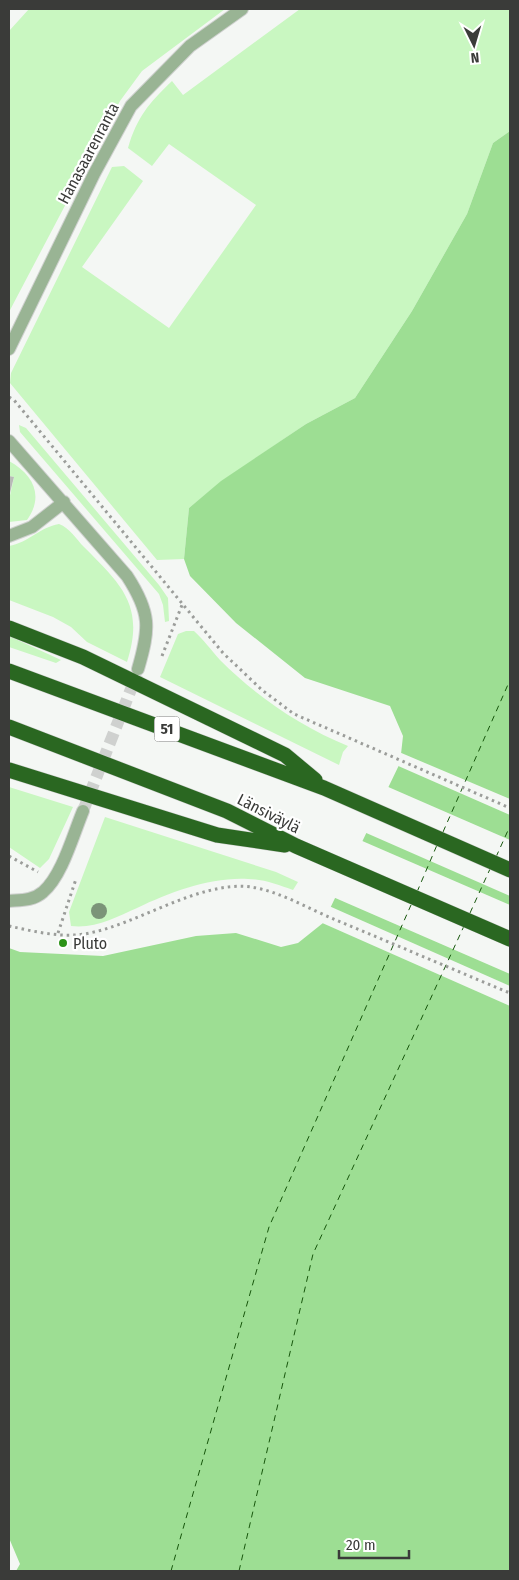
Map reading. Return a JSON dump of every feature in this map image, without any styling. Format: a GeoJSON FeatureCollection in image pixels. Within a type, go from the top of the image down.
{"type":"FeatureCollection","features":[{"type":"Feature","properties":{"kind":"highway"},"geometry":{"type":"LineString","coordinates":[[9,628],[83,657],[285,755],[324,788]]}},
{"type":"Feature","properties":{"kind":"highway","name":"51"},"geometry":{"type":"LineString","coordinates":[[9,671],[324,788],[510,870]]}},
{"type":"Feature","properties":{"kind":"highway","name":"Länsiväylä"},"geometry":{"type":"LineString","coordinates":[[9,726],[227,811],[296,846],[510,939]]}},
{"type":"Feature","properties":{"kind":"highway"},"geometry":{"type":"LineString","coordinates":[[9,770],[217,835],[296,846]]}},
{"type":"Feature","properties":{"kind":"street","name":"Hanasaarenranta"},"geometry":{"type":"LineString","coordinates":[[9,349],[94,174],[131,106],[190,46],[242,9]]}},
{"type":"Feature","properties":{"kind":"street"},"geometry":{"type":"LineString","coordinates":[[9,441],[127,576],[140,597],[146,615],[147,638],[138,669]]}},
{"type":"Feature","properties":{"kind":"street"},"geometry":{"type":"LineString","coordinates":[[9,536],[32,527],[64,502]]}},
{"type":"Feature","properties":{"kind":"street"},"geometry":{"type":"LineString","coordinates":[[9,900],[27,900],[42,894],[54,879],[83,811]]}},
{"type":"Feature","properties":{"kind":"path"},"geometry":{"type":"LineString","coordinates":[[9,397],[14,400],[223,653],[262,690],[294,714],[510,808]]}},
{"type":"Feature","properties":{"kind":"path"},"geometry":{"type":"LineString","coordinates":[[161,658],[182,605]]}},
{"type":"Feature","properties":{"kind":"path"},"geometry":{"type":"LineString","coordinates":[[9,926],[70,935],[84,934],[106,929],[200,894],[226,888],[250,887],[304,906],[510,993]]}},
{"type":"Feature","properties":{"kind":"shaded area"},"geometry":{"type":"Polygon","coordinates":[[[29,9],[225,9],[142,71],[120,101],[9,312],[9,31],[29,9]]]}},
{"type":"Feature","properties":{"kind":"shaded area"},"geometry":{"type":"Polygon","coordinates":[[[300,9],[510,9],[510,131],[493,143],[467,214],[412,311],[355,398],[306,424],[222,481],[189,508],[184,559],[157,560],[10,383],[11,373],[112,167],[124,166],[143,181],[82,267],[169,328],[256,205],[169,144],[152,166],[128,148],[135,128],[150,104],[172,81],[183,95],[300,9]]]}},
{"type":"Feature","properties":{"kind":"shaded area"},"geometry":{"type":"Polygon","coordinates":[[[510,131],[510,1571],[16,1571],[20,1564],[9,1538],[9,948],[20,952],[103,956],[196,936],[236,933],[281,947],[298,943],[323,923],[400,763],[403,736],[390,706],[305,678],[236,623],[190,576],[184,559],[189,508],[221,481],[306,424],[355,398],[412,311],[467,214],[493,143],[510,131]]]}},
{"type":"Feature","properties":{"kind":"shaded area"},"geometry":{"type":"Polygon","coordinates":[[[19,425],[26,428],[159,585],[168,598],[169,621],[165,622],[163,605],[159,594],[20,432],[19,425]]]}},
{"type":"Feature","properties":{"kind":"shaded area"},"geometry":{"type":"Polygon","coordinates":[[[9,461],[25,473],[34,487],[35,503],[27,520],[9,522],[9,500],[14,477],[9,476],[9,461]]]}},
{"type":"Feature","properties":{"kind":"shaded area"},"geometry":{"type":"Polygon","coordinates":[[[59,524],[70,531],[109,573],[119,585],[126,598],[131,611],[133,626],[132,643],[127,662],[87,642],[71,627],[53,617],[9,600],[9,546],[22,542],[46,528],[59,524]]]}},
{"type":"Feature","properties":{"kind":"shaded area"},"geometry":{"type":"Polygon","coordinates":[[[194,631],[220,660],[264,698],[296,720],[348,746],[343,752],[339,765],[160,677],[178,634],[194,631]]]}},
{"type":"Feature","properties":{"kind":"shaded area"},"geometry":{"type":"Polygon","coordinates":[[[9,636],[61,660],[56,663],[9,647],[9,636]]]}},
{"type":"Feature","properties":{"kind":"shaded area"},"geometry":{"type":"Polygon","coordinates":[[[9,787],[73,807],[49,859],[40,868],[9,847],[9,787]]]}},
{"type":"Feature","properties":{"kind":"shaded area"},"geometry":{"type":"Polygon","coordinates":[[[105,817],[276,872],[298,882],[293,890],[254,879],[219,880],[163,896],[105,922],[89,926],[71,926],[69,912],[105,817]]]}},
{"type":"Feature","properties":{"kind":"pier"},"geometry":{"type":"Polygon","coordinates":[[[399,752],[510,799],[510,815],[396,765],[399,752]]]}},
{"type":"Feature","properties":{"kind":"pier"},"geometry":{"type":"Polygon","coordinates":[[[386,786],[510,840],[510,896],[364,832],[386,786]]]}},
{"type":"Feature","properties":{"kind":"pier"},"geometry":{"type":"Polygon","coordinates":[[[360,840],[510,905],[510,974],[333,897],[360,840]]]}},
{"type":"Feature","properties":{"kind":"pier"},"geometry":{"type":"Polygon","coordinates":[[[329,906],[510,986],[510,1006],[320,922],[329,906]]]}},
{"type":"Feature","properties":{"kind":"building"},"geometry":{"type":"Polygon","coordinates":[[[9,476],[14,477],[9,497],[9,476]]]}},
{"type":"Feature","properties":{"kind":"ferry route"},"geometry":{"type":"LineString","coordinates":[[443,832],[510,680]]}},
{"type":"Feature","properties":{"kind":"ferry route"},"geometry":{"type":"LineString","coordinates":[[496,857],[510,826]]}},
{"type":"Feature","properties":{"kind":"ferry route"},"geometry":{"type":"LineString","coordinates":[[417,892],[437,845]]}},
{"type":"Feature","properties":{"kind":"ferry route"},"geometry":{"type":"LineString","coordinates":[[470,913],[490,869]]}},
{"type":"Feature","properties":{"kind":"ferry route"},"geometry":{"type":"LineString","coordinates":[[171,1571],[269,1227],[411,905]]}},
{"type":"Feature","properties":{"kind":"ferry route"},"geometry":{"type":"LineString","coordinates":[[239,1571],[313,1254],[464,926]]}},
{"type":"Feature","properties":{"kind":"tunnel"},"geometry":{"type":"LineString","coordinates":[[83,811],[137,674]]}},
{"type":"Feature","properties":{"kind":"place","name":"Pluto"},"geometry":{"type":"Point","coordinates":[63,943]}}]}
